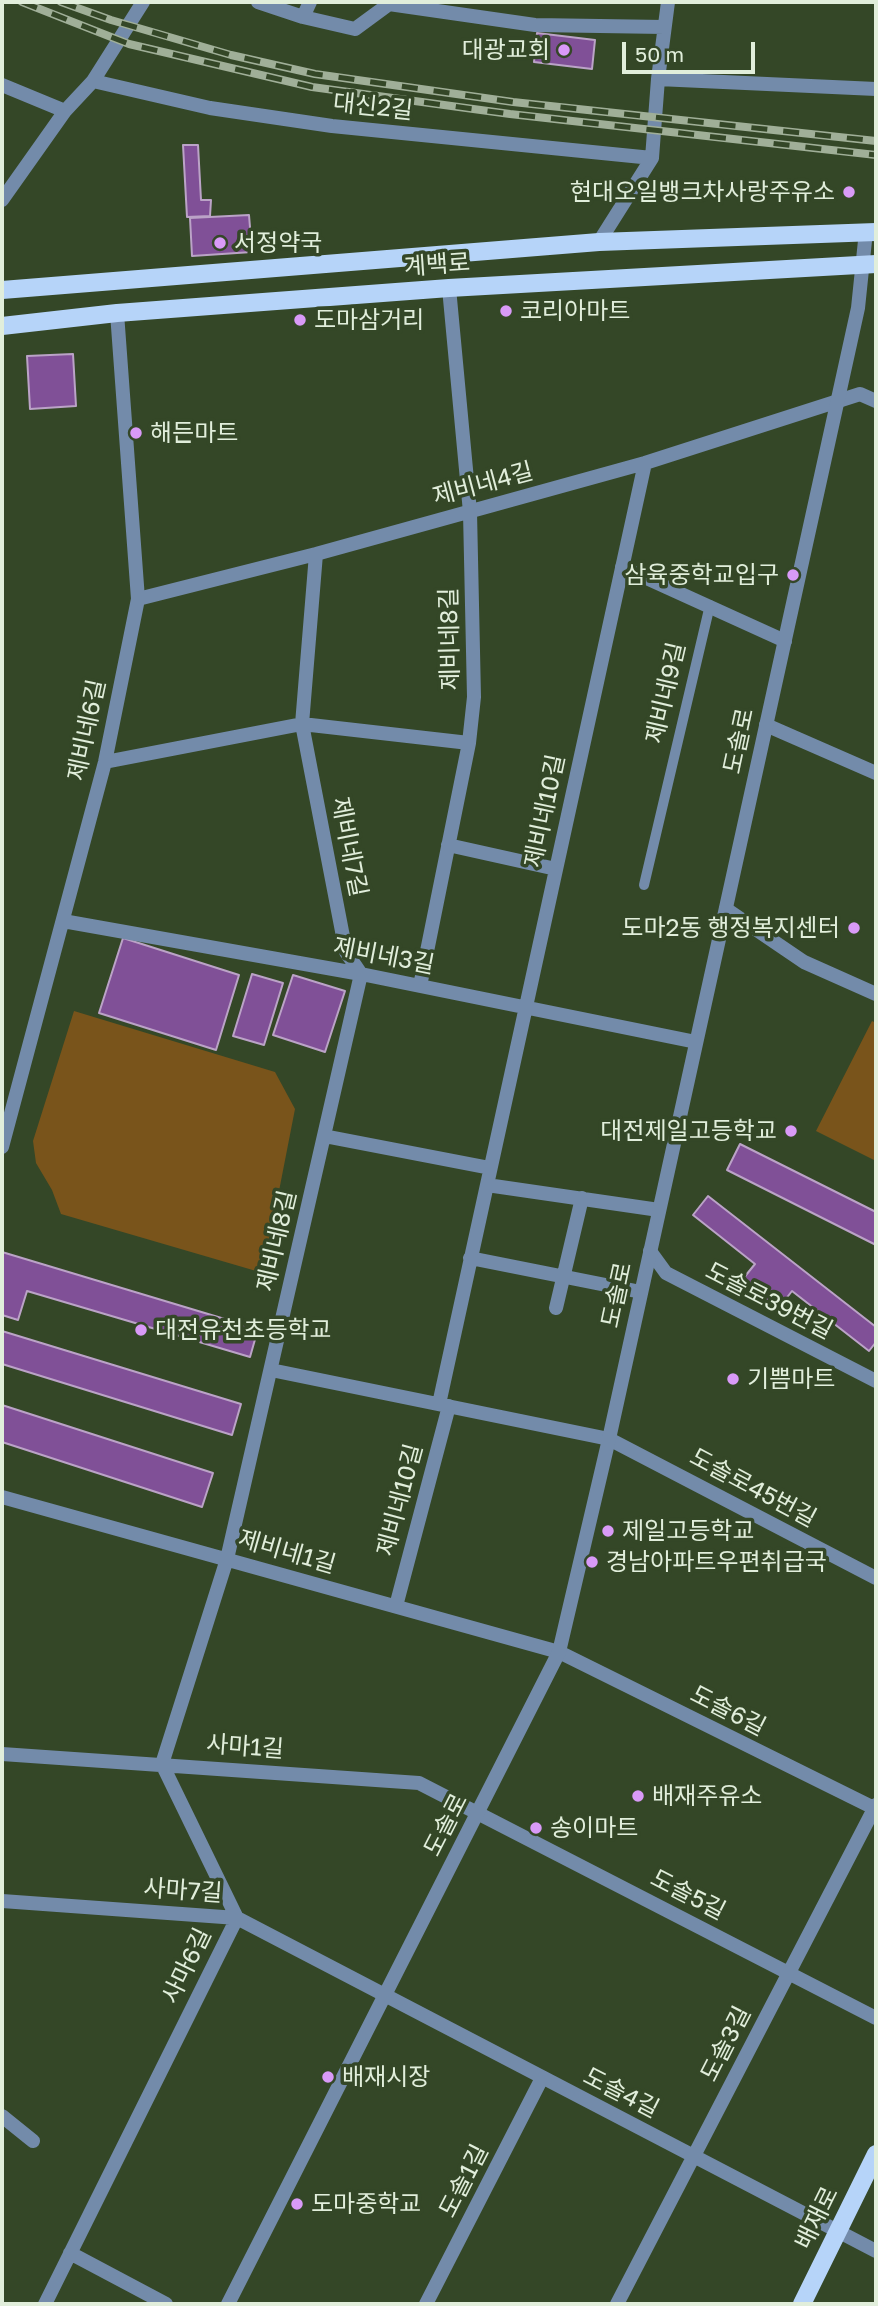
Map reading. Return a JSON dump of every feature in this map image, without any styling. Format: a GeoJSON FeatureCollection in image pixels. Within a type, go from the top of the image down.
{"type":"FeatureCollection","features":[{"type":"Feature","properties":{"kind":"main road","name":"계백로"},"geometry":{"type":"LineString","coordinates":[[2,290],[599,242],[871,232]]}},
{"type":"Feature","properties":{"kind":"main road","name":"계백로"},"geometry":{"type":"LineString","coordinates":[[2,326],[117,313],[449,288],[870,264]]}},
{"type":"Feature","properties":{"kind":"main road","name":"배재로"},"geometry":{"type":"LineString","coordinates":[[802,2304],[876,2154]]}},
{"type":"Feature","properties":{"kind":"street"},"geometry":{"type":"LineString","coordinates":[[258,2],[303,17],[355,29],[389,3],[535,25],[664,27]]}},
{"type":"Feature","properties":{"kind":"street"},"geometry":{"type":"LineString","coordinates":[[303,17],[310,2]]}},
{"type":"Feature","properties":{"kind":"street"},"geometry":{"type":"LineString","coordinates":[[599,242],[652,158],[668,2]]}},
{"type":"Feature","properties":{"kind":"street"},"geometry":{"type":"LineString","coordinates":[[2,200],[65,111],[93,81],[137,4]]}},
{"type":"Feature","properties":{"kind":"street"},"geometry":{"type":"LineString","coordinates":[[658,79],[876,89]]}},
{"type":"Feature","properties":{"kind":"street","name":"대신2길"},"geometry":{"type":"LineString","coordinates":[[93,81],[210,108],[332,126],[652,158]]}},
{"type":"Feature","properties":{"kind":"street"},"geometry":{"type":"LineString","coordinates":[[2,85],[65,111]]}},
{"type":"Feature","properties":{"kind":"street","name":"도솔로"},"geometry":{"type":"LineString","coordinates":[[228,2304],[559,1651],[609,1439],[858,308],[870,264],[871,232]]}},
{"type":"Feature","properties":{"kind":"street","name":"제비네8길"},"geometry":{"type":"LineString","coordinates":[[420,986],[469,743],[474,697],[470,512],[449,288]]}},
{"type":"Feature","properties":{"kind":"street","name":"제비네6길"},"geometry":{"type":"LineString","coordinates":[[2,1147],[105,762],[138,599],[117,313]]}},
{"type":"Feature","properties":{"kind":"street","name":"제비네4길"},"geometry":{"type":"LineString","coordinates":[[138,599],[316,554],[645,463],[860,394],[876,401]]}},
{"type":"Feature","properties":{"kind":"street","name":"제비네10길"},"geometry":{"type":"LineString","coordinates":[[396,1606],[444,1405],[470,1258],[645,463]]}},
{"type":"Feature","properties":{"kind":"street","name":"제비네7길"},"geometry":{"type":"LineString","coordinates":[[316,554],[302,724],[346,952],[361,974]]}},
{"type":"Feature","properties":{"kind":"street"},"geometry":{"type":"LineString","coordinates":[[622,567],[785,641]]}},
{"type":"Feature","properties":{"kind":"street"},"geometry":{"type":"LineString","coordinates":[[105,762],[302,724],[469,743]]}},
{"type":"Feature","properties":{"kind":"street"},"geometry":{"type":"LineString","coordinates":[[766,725],[876,774]]}},
{"type":"Feature","properties":{"kind":"street"},"geometry":{"type":"LineString","coordinates":[[449,845],[556,869]]}},
{"type":"Feature","properties":{"kind":"street"},"geometry":{"type":"LineString","coordinates":[[726,909],[804,962],[876,995]]}},
{"type":"Feature","properties":{"kind":"street","name":"제비네3길"},"geometry":{"type":"LineString","coordinates":[[63,921],[361,974],[696,1042]]}},
{"type":"Feature","properties":{"kind":"street","name":"제비네8길"},"geometry":{"type":"LineString","coordinates":[[228,1559],[361,974]]}},
{"type":"Feature","properties":{"kind":"street"},"geometry":{"type":"LineString","coordinates":[[324,1136],[491,1168]]}},
{"type":"Feature","properties":{"kind":"street"},"geometry":{"type":"LineString","coordinates":[[487,1185],[659,1210]]}},
{"type":"Feature","properties":{"kind":"street"},"geometry":{"type":"LineString","coordinates":[[556,1308],[582,1198]]}},
{"type":"Feature","properties":{"kind":"street","name":"도솔로39번길"},"geometry":{"type":"LineString","coordinates":[[650,1251],[666,1273],[876,1381]]}},
{"type":"Feature","properties":{"kind":"street"},"geometry":{"type":"LineString","coordinates":[[470,1258],[641,1292]]}},
{"type":"Feature","properties":{"kind":"street"},"geometry":{"type":"LineString","coordinates":[[271,1370],[609,1439]]}},
{"type":"Feature","properties":{"kind":"street","name":"도솔로45번길"},"geometry":{"type":"LineString","coordinates":[[609,1439],[876,1578]]}},
{"type":"Feature","properties":{"kind":"street","name":"제비네1길"},"geometry":{"type":"LineString","coordinates":[[2,1497],[559,1651]]}},
{"type":"Feature","properties":{"kind":"street"},"geometry":{"type":"LineString","coordinates":[[162,1764],[228,1559]]}},
{"type":"Feature","properties":{"kind":"street","name":"도솔6길"},"geometry":{"type":"LineString","coordinates":[[559,1651],[875,1808]]}},
{"type":"Feature","properties":{"kind":"street","name":"사마1길"},"geometry":{"type":"LineString","coordinates":[[2,1754],[419,1783],[477,1813]]}},
{"type":"Feature","properties":{"kind":"street","name":"사마6길"},"geometry":{"type":"LineString","coordinates":[[45,2304],[237,1918],[162,1764]]}},
{"type":"Feature","properties":{"kind":"street","name":"도솔3길"},"geometry":{"type":"LineString","coordinates":[[617,2304],[875,1808]]}},
{"type":"Feature","properties":{"kind":"street","name":"도솔5길"},"geometry":{"type":"LineString","coordinates":[[477,1813],[876,2018]]}},
{"type":"Feature","properties":{"kind":"street","name":"사마7길"},"geometry":{"type":"LineString","coordinates":[[2,1901],[237,1918],[385,1996]]}},
{"type":"Feature","properties":{"kind":"street","name":"도솔4길"},"geometry":{"type":"LineString","coordinates":[[385,1996],[876,2251]]}},
{"type":"Feature","properties":{"kind":"street","name":"도솔1길"},"geometry":{"type":"LineString","coordinates":[[426,2304],[542,2078]]}},
{"type":"Feature","properties":{"kind":"street"},"geometry":{"type":"LineString","coordinates":[[2,2116],[33,2141]]}},
{"type":"Feature","properties":{"kind":"street"},"geometry":{"type":"LineString","coordinates":[[70,2253],[166,2304]]}},
{"type":"Feature","properties":{"kind":"lane","name":"제비네9길"},"geometry":{"type":"LineString","coordinates":[[644,885],[710,605]]}},
{"type":"Feature","properties":{"kind":"shaded area"},"geometry":{"type":"Polygon","coordinates":[[[74,1011],[275,1072],[295,1109],[263,1273],[61,1214],[52,1190],[36,1163],[33,1141],[74,1011]]]}},
{"type":"Feature","properties":{"kind":"shaded area"},"geometry":{"type":"Polygon","coordinates":[[[872,1021],[876,1023],[876,1161],[816,1131],[872,1021]]]}},
{"type":"Feature","properties":{"kind":"building"},"geometry":{"type":"Polygon","coordinates":[[[537,33],[595,40],[592,69],[534,62],[537,33]]]}},
{"type":"Feature","properties":{"kind":"building"},"geometry":{"type":"Polygon","coordinates":[[[183,145],[198,145],[201,200],[211,200],[210,216],[187,217],[183,145]]]}},
{"type":"Feature","properties":{"kind":"building"},"geometry":{"type":"Polygon","coordinates":[[[249,215],[252,252],[192,256],[190,218],[249,215]]]}},
{"type":"Feature","properties":{"kind":"building"},"geometry":{"type":"Polygon","coordinates":[[[73,354],[76,406],[30,409],[27,356],[73,354]]]}},
{"type":"Feature","properties":{"kind":"building"},"geometry":{"type":"Polygon","coordinates":[[[123,938],[239,975],[216,1050],[99,1013],[123,938]]]}},
{"type":"Feature","properties":{"kind":"building"},"geometry":{"type":"Polygon","coordinates":[[[252,974],[283,983],[264,1045],[233,1036],[252,974]]]}},
{"type":"Feature","properties":{"kind":"building"},"geometry":{"type":"Polygon","coordinates":[[[293,975],[345,991],[325,1052],[273,1035],[293,975]]]}},
{"type":"Feature","properties":{"kind":"building"},"geometry":{"type":"Polygon","coordinates":[[[740,1144],[876,1212],[876,1245],[727,1170],[740,1144]]]}},
{"type":"Feature","properties":{"kind":"building"},"geometry":{"type":"Polygon","coordinates":[[[708,1196],[876,1327],[876,1342],[869,1351],[792,1291],[778,1309],[742,1280],[755,1264],[693,1215],[708,1196]]]}},
{"type":"Feature","properties":{"kind":"building"},"geometry":{"type":"Polygon","coordinates":[[[2,1252],[258,1329],[250,1357],[27,1291],[18,1320],[2,1315],[2,1252]]]}},
{"type":"Feature","properties":{"kind":"building"},"geometry":{"type":"Polygon","coordinates":[[[2,1331],[241,1404],[232,1435],[2,1364],[2,1331]]]}},
{"type":"Feature","properties":{"kind":"building"},"geometry":{"type":"Polygon","coordinates":[[[2,1405],[213,1473],[202,1507],[2,1442],[2,1405]]]}},
{"type":"Feature","properties":{"kind":"railway"},"geometry":{"type":"LineString","coordinates":[[22,2],[129,44],[312,87],[510,114],[876,155]]}},
{"type":"Feature","properties":{"kind":"railway"},"geometry":{"type":"LineString","coordinates":[[61,2],[111,20],[231,55],[315,74],[513,102],[876,141]]}},
{"type":"Feature","properties":{"kind":"place","name":"대광교회"},"geometry":{"type":"Point","coordinates":[564,50]}},
{"type":"Feature","properties":{"kind":"place","name":"현대오일뱅크차사랑주유소"},"geometry":{"type":"Point","coordinates":[849,192]}},
{"type":"Feature","properties":{"kind":"place","name":"서정약국"},"geometry":{"type":"Point","coordinates":[220,243]}},
{"type":"Feature","properties":{"kind":"place","name":"코리아마트"},"geometry":{"type":"Point","coordinates":[506,311]}},
{"type":"Feature","properties":{"kind":"place","name":"도마삼거리"},"geometry":{"type":"Point","coordinates":[300,320]}},
{"type":"Feature","properties":{"kind":"place","name":"해든마트"},"geometry":{"type":"Point","coordinates":[136,433]}},
{"type":"Feature","properties":{"kind":"place","name":"삼육중학교입구"},"geometry":{"type":"Point","coordinates":[793,575]}},
{"type":"Feature","properties":{"kind":"place","name":"도마2동 행정복지센터"},"geometry":{"type":"Point","coordinates":[854,928]}},
{"type":"Feature","properties":{"kind":"place","name":"대전제일고등학교"},"geometry":{"type":"Point","coordinates":[791,1131]}},
{"type":"Feature","properties":{"kind":"place","name":"대전유천초등학교"},"geometry":{"type":"Point","coordinates":[141,1330]}},
{"type":"Feature","properties":{"kind":"place","name":"기쁨마트"},"geometry":{"type":"Point","coordinates":[733,1379]}},
{"type":"Feature","properties":{"kind":"place","name":"제일고등학교"},"geometry":{"type":"Point","coordinates":[608,1531]}},
{"type":"Feature","properties":{"kind":"place","name":"경남아파트우편취급국"},"geometry":{"type":"Point","coordinates":[592,1562]}},
{"type":"Feature","properties":{"kind":"place","name":"배재주유소"},"geometry":{"type":"Point","coordinates":[638,1796]}},
{"type":"Feature","properties":{"kind":"place","name":"송이마트"},"geometry":{"type":"Point","coordinates":[536,1828]}},
{"type":"Feature","properties":{"kind":"place","name":"배재시장"},"geometry":{"type":"Point","coordinates":[328,2077]}},
{"type":"Feature","properties":{"kind":"place","name":"도마중학교"},"geometry":{"type":"Point","coordinates":[297,2204]}}]}
